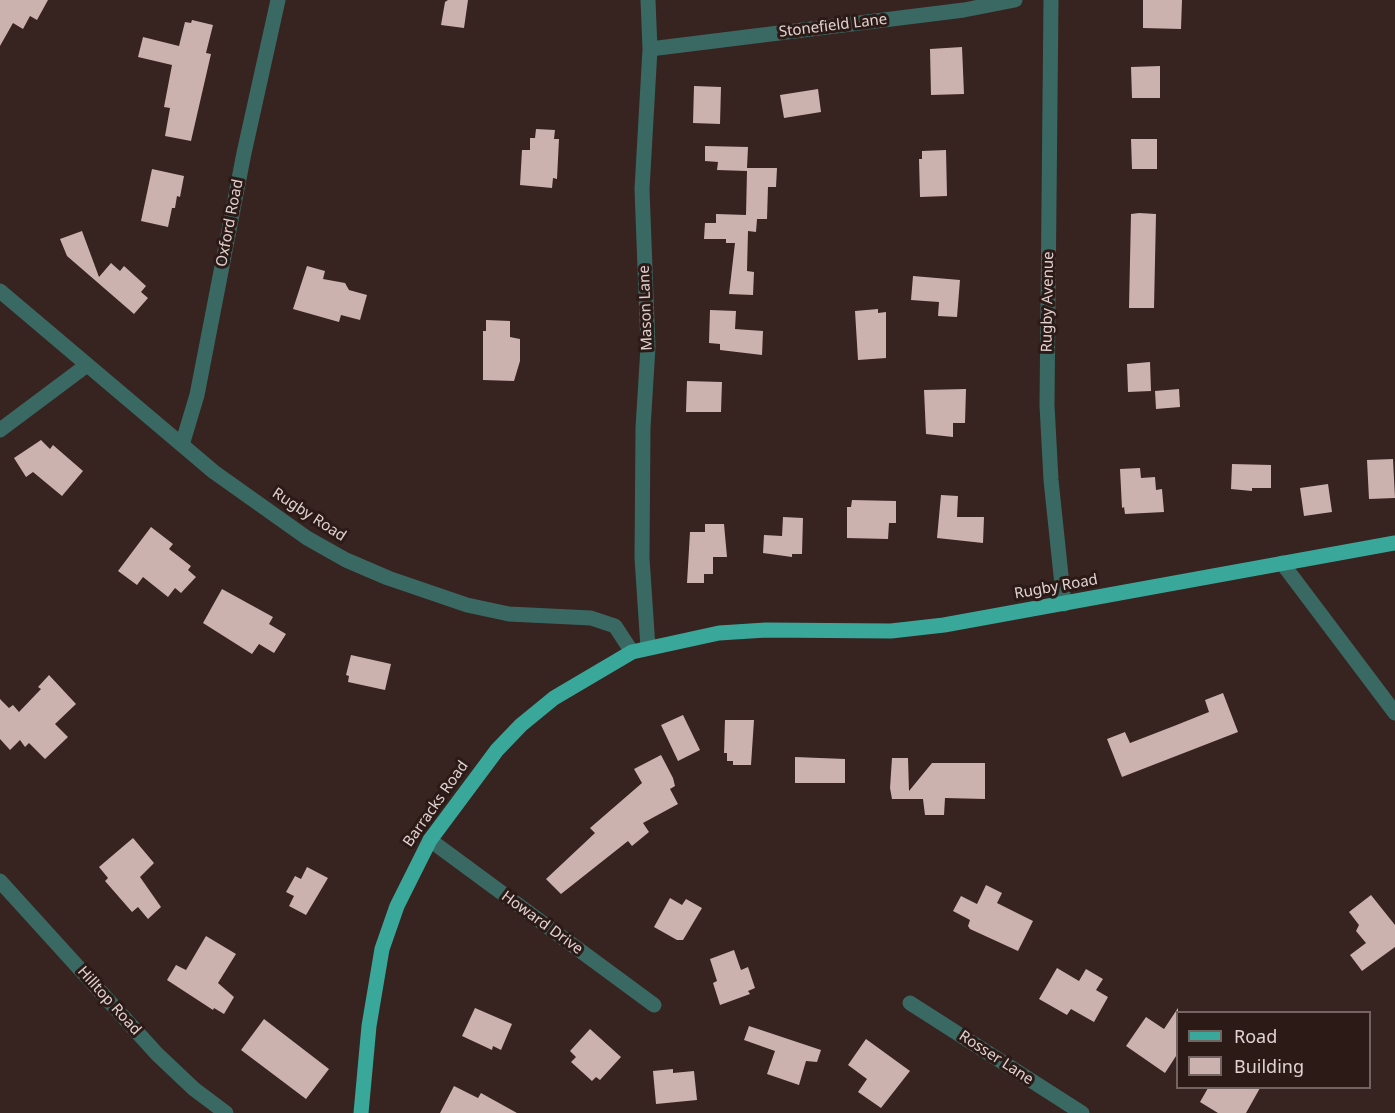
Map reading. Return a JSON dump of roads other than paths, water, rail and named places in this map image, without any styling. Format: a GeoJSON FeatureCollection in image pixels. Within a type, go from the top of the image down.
{"type":"FeatureCollection","features":[{"type":"Feature","properties":{"kind":"main road","name":"Rugby Road"},"geometry":{"type":"LineString","coordinates":[[632,652],[719,633],[766,630],[891,631],[944,625],[1395,543]]}},
{"type":"Feature","properties":{"kind":"main road","name":"Barracks Road"},"geometry":{"type":"LineString","coordinates":[[362,1113],[369,1026],[382,949],[397,906],[430,840],[497,750],[521,725],[554,698],[632,652]]}},
{"type":"Feature","properties":{"kind":"street","name":"Oxford Road"},"geometry":{"type":"LineString","coordinates":[[182,445],[197,395],[244,153],[278,0]]}},
{"type":"Feature","properties":{"kind":"street","name":"Mason Lane"},"geometry":{"type":"LineString","coordinates":[[648,0],[650,49],[642,189],[648,336],[643,452],[642,558],[648,648]]}},
{"type":"Feature","properties":{"kind":"street","name":"Stonefield Lane"},"geometry":{"type":"LineString","coordinates":[[650,49],[964,10],[1015,0]]}},
{"type":"Feature","properties":{"kind":"street","name":"Rugby Avenue"},"geometry":{"type":"LineString","coordinates":[[1051,0],[1047,405],[1051,480],[1064,604]]}},
{"type":"Feature","properties":{"kind":"street","name":"Rugby Road"},"geometry":{"type":"LineString","coordinates":[[0,291],[214,472],[297,531],[346,560],[388,578],[467,605],[509,614],[591,618],[615,626],[632,652]]}},
{"type":"Feature","properties":{"kind":"street"},"geometry":{"type":"LineString","coordinates":[[0,430],[87,365]]}},
{"type":"Feature","properties":{"kind":"street"},"geometry":{"type":"LineString","coordinates":[[1282,563],[1395,713]]}},
{"type":"Feature","properties":{"kind":"street","name":"Howard Drive"},"geometry":{"type":"LineString","coordinates":[[430,840],[654,1005]]}},
{"type":"Feature","properties":{"kind":"street","name":"Hilltop Road"},"geometry":{"type":"LineString","coordinates":[[0,881],[158,1054],[194,1089],[226,1113]]}},
{"type":"Feature","properties":{"kind":"street","name":"Rosser Lane"},"geometry":{"type":"LineString","coordinates":[[910,1003],[1082,1113]]}}]}
